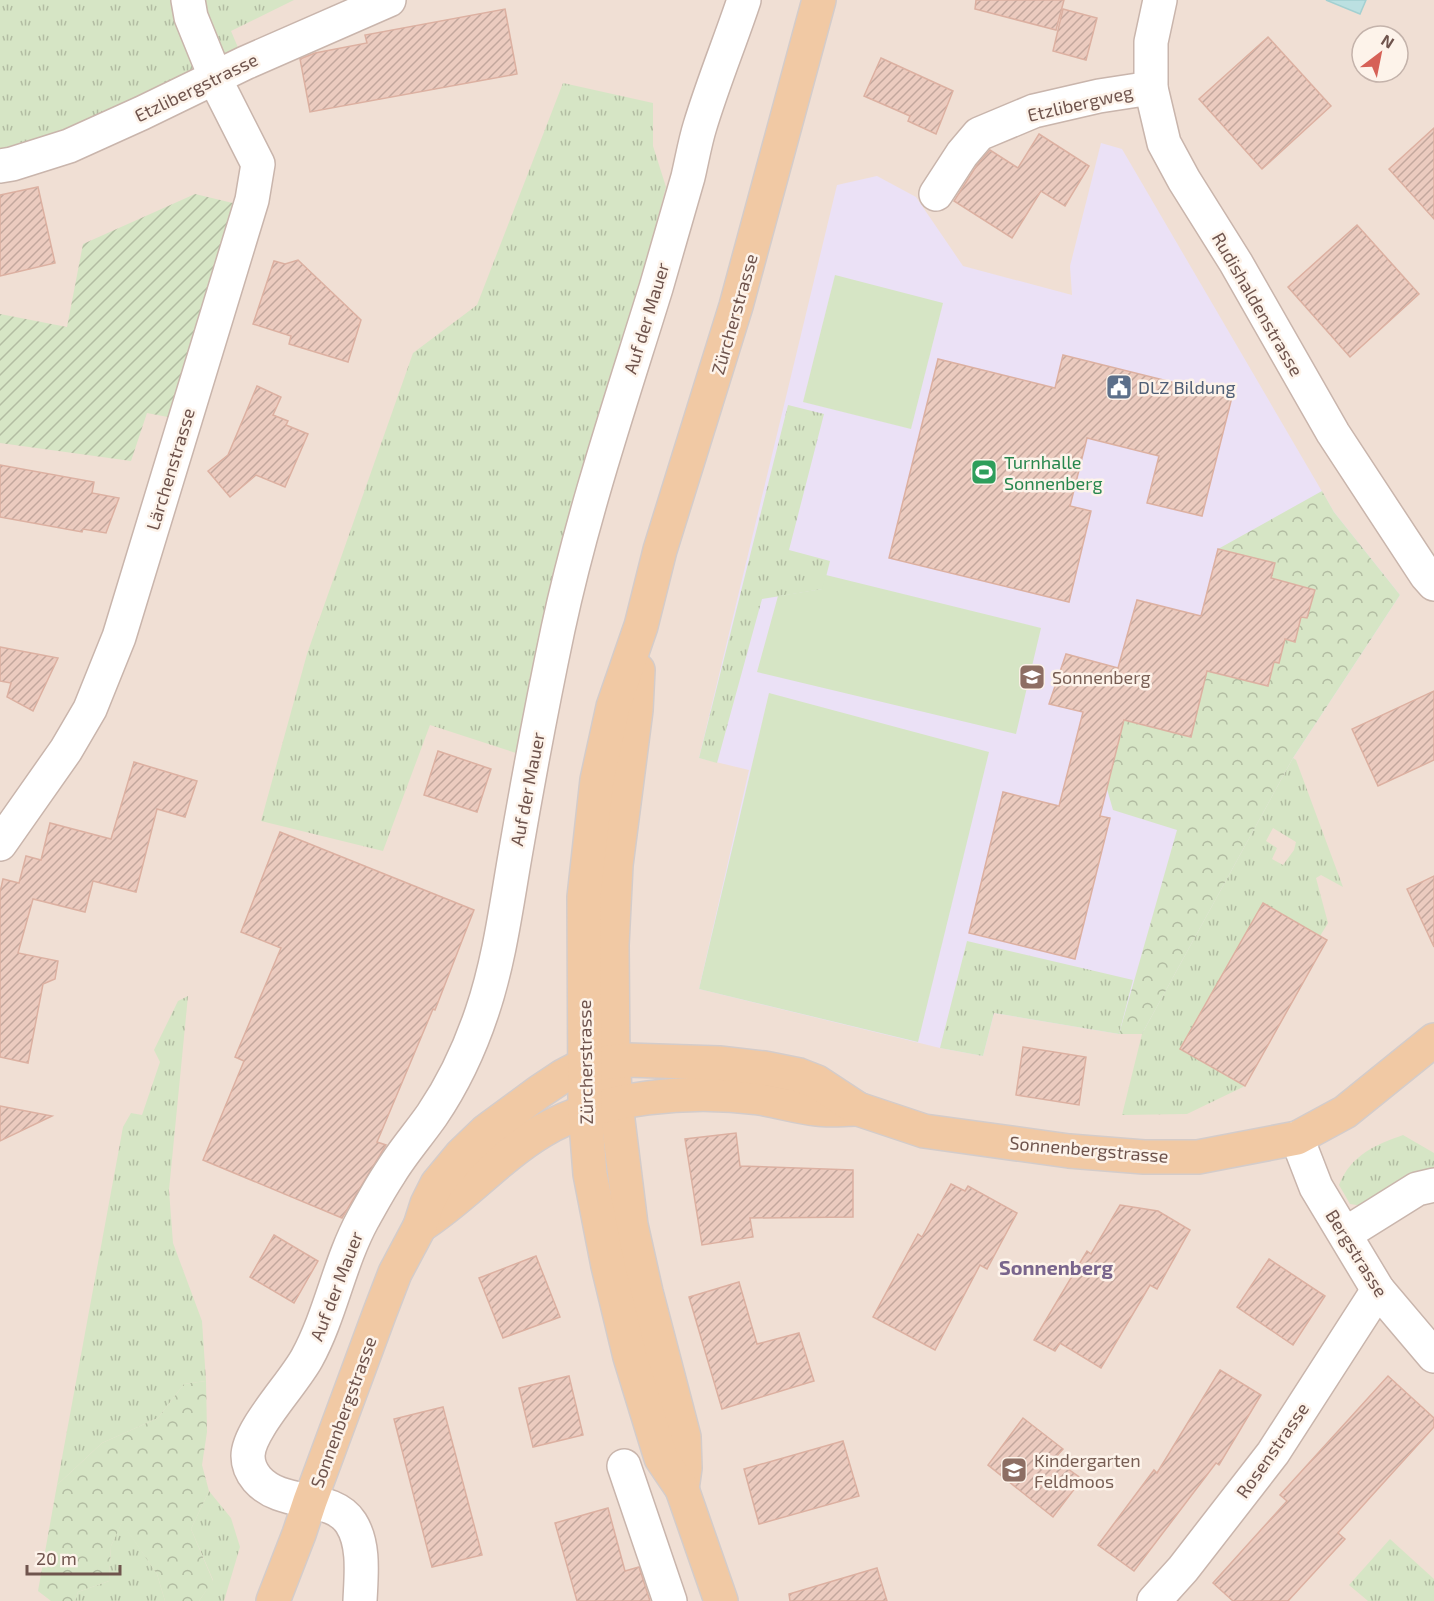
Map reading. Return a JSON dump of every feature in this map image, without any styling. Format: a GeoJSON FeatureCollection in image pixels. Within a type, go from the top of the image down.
{"type":"FeatureCollection","features":[{"type":"Feature","properties":{"kind":"main road","name":"Zürcherstrasse"},"geometry":{"type":"LineString","coordinates":[[682,1489],[685,1468],[684,1437],[646,1292],[632,1225],[616,1104],[599,1063],[584,897],[597,780],[613,707],[641,626],[660,550],[736,306],[819,0]]}},
{"type":"Feature","properties":{"kind":"main road","name":"Sonnenbergstrasse"},"geometry":{"type":"LineString","coordinates":[[273,1601],[395,1273],[420,1226],[437,1184],[461,1155],[514,1109],[563,1076],[599,1063],[719,1063],[764,1068],[799,1075],[817,1082],[858,1109],[924,1131],[1069,1151],[1144,1157],[1198,1157],[1297,1138],[1345,1113],[1434,1040]]}},
{"type":"Feature","properties":{"kind":"main road","name":"Zürcherstrasse"},"geometry":{"type":"LineString","coordinates":[[599,1063],[585,1111],[590,1174],[608,1266],[630,1357],[661,1458],[682,1489],[721,1601]]}},
{"type":"Feature","properties":{"kind":"main road","name":"Sonnenbergstrasse"},"geometry":{"type":"LineString","coordinates":[[420,1226],[438,1215],[512,1151],[541,1131],[585,1111],[668,1096],[718,1095],[759,1098],[817,1109],[858,1109]]}},
{"type":"Feature","properties":{"kind":"street","name":"Lärchenstrasse"},"geometry":{"type":"LineString","coordinates":[[0,844],[66,750],[90,709],[119,637],[252,200],[258,164],[216,77],[191,17],[188,0]]}},
{"type":"Feature","properties":{"kind":"street","name":"Etzlibergstrasse"},"geometry":{"type":"LineString","coordinates":[[0,166],[69,146],[389,0]]}},
{"type":"Feature","properties":{"kind":"street","name":"Auf der Mauer"},"geometry":{"type":"LineString","coordinates":[[360,1601],[360,1551],[351,1523],[342,1512],[280,1496],[267,1489],[254,1476],[247,1461],[249,1447],[255,1431],[291,1384],[305,1361],[318,1336],[340,1270],[361,1223],[390,1172],[433,1114],[458,1071],[483,1011],[498,951],[525,793],[559,625],[602,457],[656,288],[700,127],[744,0]]}},
{"type":"Feature","properties":{"kind":"street","name":"Rudishaldenstrasse"},"geometry":{"type":"LineString","coordinates":[[1160,0],[1151,42],[1151,88],[1164,143],[1333,433],[1434,584]]}},
{"type":"Feature","properties":{"kind":"street","name":"Etzlibergweg"},"geometry":{"type":"LineString","coordinates":[[936,194],[962,154],[979,134],[1034,111],[1099,96],[1151,88]]}},
{"type":"Feature","properties":{"kind":"street","name":"Bergstrasse"},"geometry":{"type":"LineString","coordinates":[[1297,1138],[1316,1187],[1377,1290],[1434,1356]]}},
{"type":"Feature","properties":{"kind":"street"},"geometry":{"type":"LineString","coordinates":[[1345,1234],[1417,1189],[1434,1185]]}},
{"type":"Feature","properties":{"kind":"street","name":"Rosenstrasse"},"geometry":{"type":"LineString","coordinates":[[1155,1601],[1183,1569],[1273,1453],[1377,1290]]}},
{"type":"Feature","properties":{"kind":"street"},"geometry":{"type":"LineString","coordinates":[[624,1466],[670,1601]]}},
{"type":"Feature","properties":{"kind":"shaded area"},"geometry":{"type":"Polygon","coordinates":[[[0,0],[1434,0],[1434,1601],[0,1601],[0,0]]]}},
{"type":"Feature","properties":{"kind":"shaded area","name":"Sonnenberg"},"geometry":{"type":"Polygon","coordinates":[[[1101,143],[1122,149],[1334,512],[1400,595],[1293,758],[1142,1034],[1119,1034],[994,1013],[983,1056],[940,1048],[699,989],[749,770],[699,758],[837,185],[877,176],[916,197],[963,266],[1072,295],[1070,266],[1101,143]]]}},
{"type":"Feature","properties":{"kind":"green space"},"geometry":{"type":"Polygon","coordinates":[[[0,0],[177,0],[193,70],[184,83],[0,156],[0,0]]]}},
{"type":"Feature","properties":{"kind":"green space"},"geometry":{"type":"Polygon","coordinates":[[[199,0],[294,0],[231,31],[242,57],[220,52],[199,0]]]}},
{"type":"Feature","properties":{"kind":"green space"},"geometry":{"type":"Polygon","coordinates":[[[563,83],[653,103],[653,146],[666,187],[516,753],[430,725],[383,851],[261,821],[307,654],[413,353],[477,305],[563,83]]]}},
{"type":"Feature","properties":{"kind":"green space"},"geometry":{"type":"Polygon","coordinates":[[[195,194],[237,204],[173,418],[147,413],[131,461],[0,443],[0,314],[67,327],[83,244],[195,194]]]}},
{"type":"Feature","properties":{"kind":"green space"},"geometry":{"type":"Polygon","coordinates":[[[835,275],[943,303],[911,429],[803,402],[835,275]]]}},
{"type":"Feature","properties":{"kind":"green space"},"geometry":{"type":"Polygon","coordinates":[[[788,405],[824,414],[789,550],[830,561],[823,589],[762,599],[717,763],[699,758],[788,405]]]}},
{"type":"Feature","properties":{"kind":"green space"},"geometry":{"type":"Polygon","coordinates":[[[1322,491],[1334,512],[1400,595],[1293,758],[1142,1034],[1119,1034],[1177,830],[1113,810],[1107,789],[1124,720],[1207,671],[1268,686],[1274,662],[1285,639],[1295,641],[1301,617],[1307,618],[1315,590],[1271,578],[1274,563],[1218,549],[1322,491]]]}},
{"type":"Feature","properties":{"kind":"green space"},"geometry":{"type":"Polygon","coordinates":[[[826,575],[1041,628],[1016,734],[757,672],[778,596],[822,589],[826,575]]]}},
{"type":"Feature","properties":{"kind":"green space"},"geometry":{"type":"Polygon","coordinates":[[[769,693],[989,752],[918,1042],[699,989],[769,693]]]}},
{"type":"Feature","properties":{"kind":"green space"},"geometry":{"type":"Polygon","coordinates":[[[1293,758],[1296,760],[1343,887],[1321,875],[1316,878],[1328,923],[1320,936],[1263,904],[1181,1049],[1245,1086],[1187,1114],[1122,1115],[1142,1034],[1293,758]],[[1273,828],[1266,841],[1277,848],[1272,859],[1283,865],[1294,850],[1296,842],[1273,828]]]}},
{"type":"Feature","properties":{"kind":"green space"},"geometry":{"type":"Polygon","coordinates":[[[967,941],[1133,980],[1119,1034],[994,1013],[983,1056],[940,1048],[967,941]]]}},
{"type":"Feature","properties":{"kind":"green space"},"geometry":{"type":"Polygon","coordinates":[[[188,996],[169,1190],[173,1243],[202,1321],[206,1381],[184,1384],[158,1418],[102,1443],[57,1485],[123,1127],[131,1113],[142,1115],[160,1062],[154,1050],[178,1001],[188,996]]]}},
{"type":"Feature","properties":{"kind":"green space"},"geometry":{"type":"Polygon","coordinates":[[[1403,1135],[1434,1153],[1434,1169],[1410,1178],[1363,1206],[1350,1204],[1339,1185],[1350,1166],[1365,1152],[1403,1135]]]}},
{"type":"Feature","properties":{"kind":"green space"},"geometry":{"type":"Polygon","coordinates":[[[206,1381],[207,1432],[202,1465],[209,1491],[191,1529],[213,1581],[199,1601],[165,1601],[157,1574],[122,1523],[111,1546],[109,1581],[78,1592],[75,1601],[51,1601],[38,1591],[57,1485],[102,1443],[158,1418],[184,1384],[206,1381]]]}},
{"type":"Feature","properties":{"kind":"green space"},"geometry":{"type":"Polygon","coordinates":[[[209,1491],[231,1518],[240,1547],[224,1601],[199,1601],[213,1580],[191,1529],[209,1491]]]}},
{"type":"Feature","properties":{"kind":"green space"},"geometry":{"type":"Polygon","coordinates":[[[122,1522],[157,1574],[165,1601],[75,1601],[78,1592],[109,1581],[111,1546],[122,1522]]]}},
{"type":"Feature","properties":{"kind":"green space"},"geometry":{"type":"Polygon","coordinates":[[[1390,1539],[1434,1579],[1434,1601],[1368,1601],[1349,1585],[1390,1539]]]}},
{"type":"Feature","properties":{"kind":"water"},"geometry":{"type":"Polygon","coordinates":[[[1326,0],[1366,0],[1360,14],[1326,0]]]}},
{"type":"Feature","properties":{"kind":"building"},"geometry":{"type":"Polygon","coordinates":[[[976,0],[1064,0],[1056,30],[975,9],[976,0]]]}},
{"type":"Feature","properties":{"kind":"building"},"geometry":{"type":"Polygon","coordinates":[[[505,9],[517,74],[310,112],[300,59],[315,53],[367,43],[365,35],[505,9]]]}},
{"type":"Feature","properties":{"kind":"building"},"geometry":{"type":"Polygon","coordinates":[[[1063,9],[1097,18],[1086,60],[1053,51],[1063,9]]]}},
{"type":"Feature","properties":{"kind":"building"},"geometry":{"type":"Polygon","coordinates":[[[1268,37],[1331,106],[1262,169],[1199,99],[1268,37]]]}},
{"type":"Feature","properties":{"kind":"building"},"geometry":{"type":"Polygon","coordinates":[[[881,58],[953,91],[936,134],[908,121],[910,116],[864,96],[881,58]]]}},
{"type":"Feature","properties":{"kind":"building"},"geometry":{"type":"Polygon","coordinates":[[[1434,128],[1434,219],[1389,169],[1434,128]]]}},
{"type":"Feature","properties":{"kind":"building"},"geometry":{"type":"Polygon","coordinates":[[[1039,134],[1089,166],[1065,206],[1041,191],[1012,238],[954,201],[977,165],[990,150],[1018,168],[1039,134]]]}},
{"type":"Feature","properties":{"kind":"building"},"geometry":{"type":"Polygon","coordinates":[[[38,187],[55,263],[0,276],[0,195],[38,187]]]}},
{"type":"Feature","properties":{"kind":"building"},"geometry":{"type":"Polygon","coordinates":[[[1357,225],[1419,294],[1350,357],[1288,287],[1357,225]]]}},
{"type":"Feature","properties":{"kind":"building"},"geometry":{"type":"Polygon","coordinates":[[[298,260],[361,320],[348,362],[289,344],[291,336],[253,324],[274,261],[285,264],[298,260]]]}},
{"type":"Feature","properties":{"kind":"building"},"geometry":{"type":"Polygon","coordinates":[[[1063,355],[1232,397],[1202,516],[1147,503],[1159,456],[1087,438],[1070,506],[1091,511],[1069,602],[889,558],[938,359],[1055,388],[1063,355]]]}},
{"type":"Feature","properties":{"kind":"building"},"geometry":{"type":"Polygon","coordinates":[[[257,386],[281,397],[273,415],[288,421],[286,425],[308,434],[285,487],[256,475],[230,497],[208,471],[228,455],[257,386]]]}},
{"type":"Feature","properties":{"kind":"building"},"geometry":{"type":"Polygon","coordinates":[[[0,465],[94,482],[92,493],[119,498],[106,533],[83,529],[82,532],[0,517],[0,465]]]}},
{"type":"Feature","properties":{"kind":"building"},"geometry":{"type":"Polygon","coordinates":[[[1218,549],[1275,563],[1271,578],[1315,590],[1307,618],[1301,617],[1295,642],[1285,639],[1279,663],[1274,662],[1268,686],[1207,671],[1191,737],[1124,720],[1100,816],[1110,818],[1075,959],[969,933],[1003,792],[1059,806],[1083,712],[1049,704],[1066,654],[1118,668],[1137,600],[1201,616],[1218,549]]]}},
{"type":"Feature","properties":{"kind":"building"},"geometry":{"type":"Polygon","coordinates":[[[0,647],[58,658],[33,711],[7,697],[11,683],[0,681],[0,647]]]}},
{"type":"Feature","properties":{"kind":"building"},"geometry":{"type":"Polygon","coordinates":[[[1434,691],[1434,760],[1378,786],[1352,729],[1434,691]]]}},
{"type":"Feature","properties":{"kind":"building"},"geometry":{"type":"Polygon","coordinates":[[[438,751],[491,769],[477,812],[424,795],[438,751]]]}},
{"type":"Feature","properties":{"kind":"building"},"geometry":{"type":"Polygon","coordinates":[[[134,762],[197,781],[185,817],[157,809],[136,892],[93,881],[85,912],[33,899],[18,953],[58,961],[55,979],[43,984],[28,1063],[0,1057],[0,892],[3,879],[19,883],[26,856],[41,860],[50,823],[111,839],[134,762]]]}},
{"type":"Feature","properties":{"kind":"building"},"geometry":{"type":"Polygon","coordinates":[[[280,832],[474,910],[435,1010],[433,1009],[377,1142],[386,1145],[342,1218],[203,1160],[244,1061],[235,1057],[281,948],[241,932],[280,832]]]}},
{"type":"Feature","properties":{"kind":"building"},"geometry":{"type":"Polygon","coordinates":[[[1434,876],[1434,947],[1407,889],[1434,876]]]}},
{"type":"Feature","properties":{"kind":"building"},"geometry":{"type":"Polygon","coordinates":[[[1263,903],[1327,940],[1245,1086],[1180,1049],[1263,903]]]}},
{"type":"Feature","properties":{"kind":"building"},"geometry":{"type":"Polygon","coordinates":[[[1023,1047],[1086,1057],[1079,1105],[1016,1095],[1023,1047]]]}},
{"type":"Feature","properties":{"kind":"building"},"geometry":{"type":"Polygon","coordinates":[[[0,1106],[52,1116],[0,1141],[0,1106]]]}},
{"type":"Feature","properties":{"kind":"building"},"geometry":{"type":"Polygon","coordinates":[[[736,1133],[740,1166],[853,1170],[853,1217],[750,1218],[753,1237],[702,1245],[685,1139],[736,1133]]]}},
{"type":"Feature","properties":{"kind":"building"},"geometry":{"type":"Polygon","coordinates":[[[951,1184],[965,1191],[968,1186],[1017,1213],[987,1269],[980,1265],[935,1350],[873,1317],[918,1234],[922,1237],[951,1184]]]}},
{"type":"Feature","properties":{"kind":"building"},"geometry":{"type":"Polygon","coordinates":[[[1120,1205],[1158,1211],[1190,1230],[1157,1289],[1150,1285],[1101,1368],[1060,1343],[1055,1351],[1034,1340],[1087,1251],[1091,1254],[1120,1205]]]}},
{"type":"Feature","properties":{"kind":"building"},"geometry":{"type":"Polygon","coordinates":[[[274,1235],[318,1261],[294,1303],[250,1277],[274,1235]]]}},
{"type":"Feature","properties":{"kind":"building"},"geometry":{"type":"Polygon","coordinates":[[[536,1256],[560,1317],[503,1338],[479,1278],[536,1256]]]}},
{"type":"Feature","properties":{"kind":"building"},"geometry":{"type":"Polygon","coordinates":[[[1269,1259],[1325,1296],[1293,1345],[1237,1307],[1269,1259]]]}},
{"type":"Feature","properties":{"kind":"building"},"geometry":{"type":"Polygon","coordinates":[[[739,1282],[757,1344],[799,1333],[814,1381],[722,1409],[689,1297],[739,1282]]]}},
{"type":"Feature","properties":{"kind":"building"},"geometry":{"type":"Polygon","coordinates":[[[1220,1370],[1261,1395],[1219,1465],[1216,1463],[1134,1571],[1098,1545],[1154,1470],[1157,1473],[1220,1370]]]}},
{"type":"Feature","properties":{"kind":"building"},"geometry":{"type":"Polygon","coordinates":[[[569,1376],[583,1435],[533,1447],[519,1388],[569,1376]]]}},
{"type":"Feature","properties":{"kind":"building"},"geometry":{"type":"Polygon","coordinates":[[[1388,1376],[1434,1418],[1434,1427],[1338,1533],[1345,1539],[1288,1601],[1233,1601],[1213,1583],[1287,1501],[1280,1495],[1388,1376]]]}},
{"type":"Feature","properties":{"kind":"building"},"geometry":{"type":"Polygon","coordinates":[[[443,1407],[482,1555],[432,1567],[394,1419],[443,1407]]]}},
{"type":"Feature","properties":{"kind":"building","name":"Kindergarten Feldmoos"},"geometry":{"type":"Polygon","coordinates":[[[1023,1418],[1063,1449],[1054,1459],[1082,1479],[1053,1517],[988,1465],[1023,1418]]]}},
{"type":"Feature","properties":{"kind":"building"},"geometry":{"type":"Polygon","coordinates":[[[843,1441],[859,1496],[759,1524],[744,1469],[843,1441]]]}},
{"type":"Feature","properties":{"kind":"building"},"geometry":{"type":"Polygon","coordinates":[[[608,1508],[625,1571],[639,1567],[650,1601],[577,1601],[555,1523],[608,1508]]]}},
{"type":"Feature","properties":{"kind":"building"},"geometry":{"type":"Polygon","coordinates":[[[877,1568],[887,1601],[790,1601],[789,1594],[877,1568]]]}},
{"type":"Feature","properties":{"kind":"place","name":"DLZ Bildung"},"geometry":{"type":"Point","coordinates":[1119,387]}},
{"type":"Feature","properties":{"kind":"place","name":"Turnhalle Sonnenberg"},"geometry":{"type":"Point","coordinates":[984,472]}},
{"type":"Feature","properties":{"kind":"place","name":"Sonnenberg"},"geometry":{"type":"Point","coordinates":[1032,677]}},
{"type":"Feature","properties":{"kind":"place","name":"Kindergarten Feldmoos"},"geometry":{"type":"Point","coordinates":[1014,1470]}},
{"type":"Feature","properties":{"kind":"district","name":"Sonnenberg"},"geometry":{"type":"Point","coordinates":[1056,1267]}}]}
